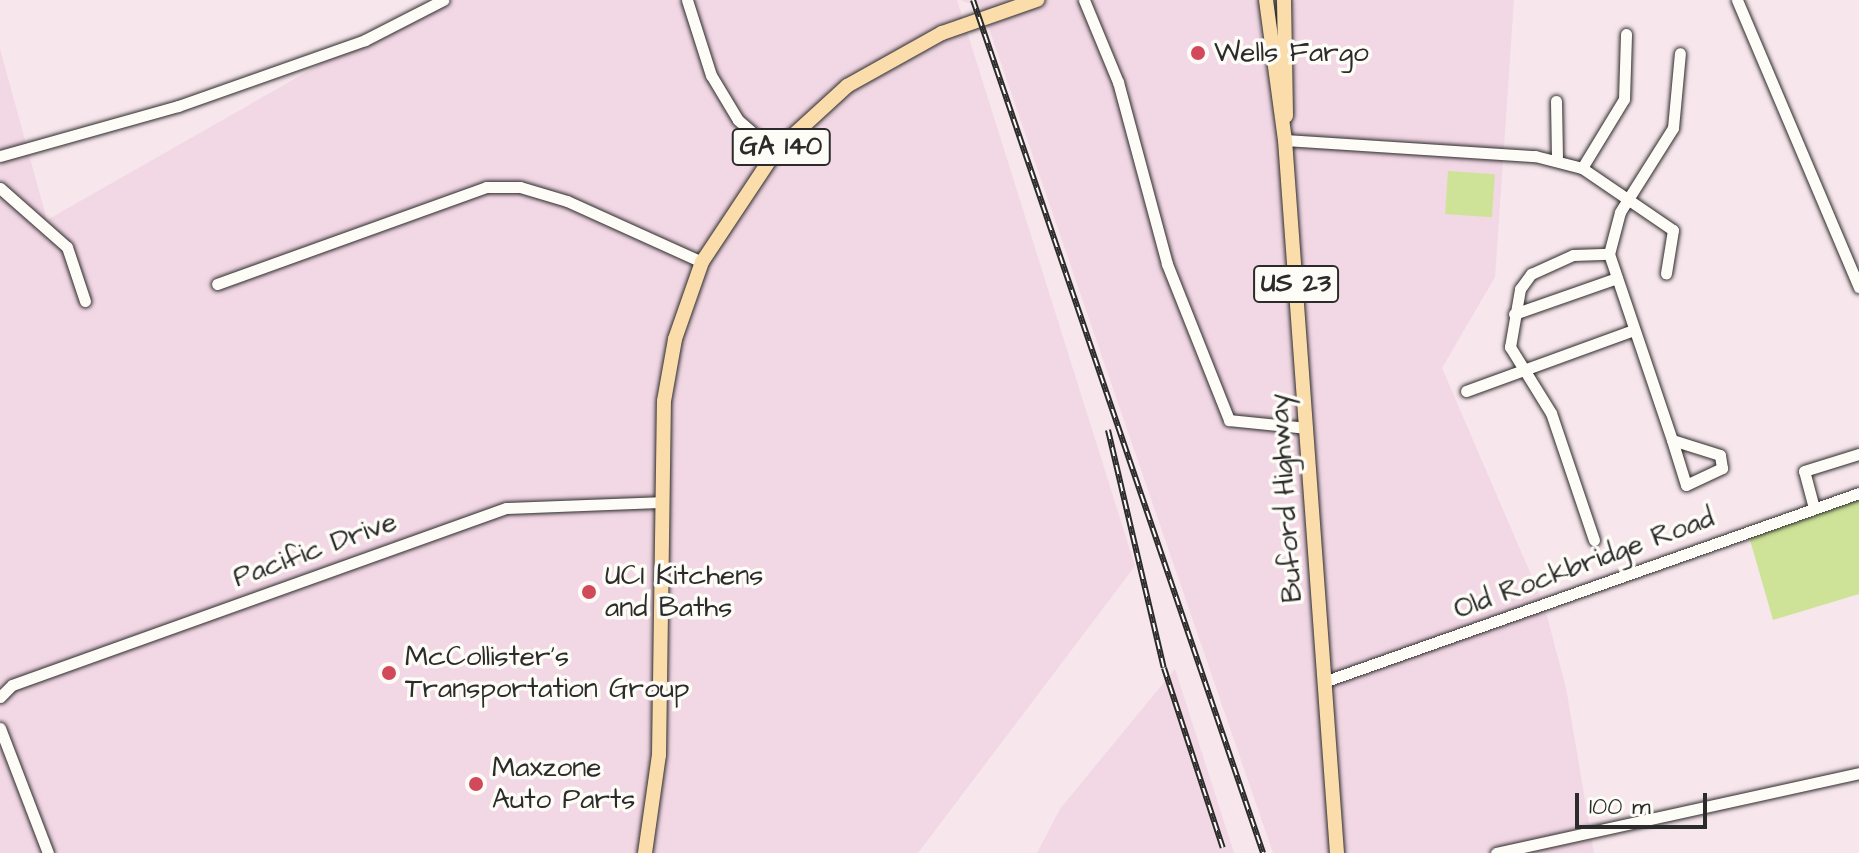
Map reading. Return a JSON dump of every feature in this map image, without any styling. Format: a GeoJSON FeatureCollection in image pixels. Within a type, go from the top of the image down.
{"type":"FeatureCollection","features":[{"type":"Feature","properties":{"kind":"main road","name":"GA 140"},"geometry":{"type":"LineString","coordinates":[[645,853],[659,755],[660,502],[666,387],[702,262],[775,152],[862,75],[942,33],[1037,0]]}},
{"type":"Feature","properties":{"kind":"main road","name":"Buford Highway"},"geometry":{"type":"LineString","coordinates":[[1284,0],[1285,140]]}},
{"type":"Feature","properties":{"kind":"main road","name":"Buford Highway"},"geometry":{"type":"LineString","coordinates":[[1266,1],[1285,140],[1337,853]]}},
{"type":"Feature","properties":{"kind":"street"},"geometry":{"type":"LineString","coordinates":[[0,156],[178,106],[365,40],[443,0]]}},
{"type":"Feature","properties":{"kind":"street"},"geometry":{"type":"LineString","coordinates":[[687,0],[711,75],[738,120],[775,152]]}},
{"type":"Feature","properties":{"kind":"street"},"geometry":{"type":"LineString","coordinates":[[1084,0],[1118,82],[1167,264],[1229,420],[1307,428]]}},
{"type":"Feature","properties":{"kind":"street"},"geometry":{"type":"LineString","coordinates":[[1737,0],[1859,287]]}},
{"type":"Feature","properties":{"kind":"street"},"geometry":{"type":"LineString","coordinates":[[1582,168],[1624,99],[1626,34]]}},
{"type":"Feature","properties":{"kind":"street"},"geometry":{"type":"LineString","coordinates":[[1672,440],[1720,455],[1722,468],[1686,485],[1609,254],[1631,200],[1673,128],[1680,53]]}},
{"type":"Feature","properties":{"kind":"street"},"geometry":{"type":"LineString","coordinates":[[1556,101],[1557,161]]}},
{"type":"Feature","properties":{"kind":"street"},"geometry":{"type":"LineString","coordinates":[[1285,140],[1557,161],[1582,168],[1673,230],[1666,273]]}},
{"type":"Feature","properties":{"kind":"street"},"geometry":{"type":"LineString","coordinates":[[217,284],[486,187],[548,195],[702,262]]}},
{"type":"Feature","properties":{"kind":"street"},"geometry":{"type":"LineString","coordinates":[[0,188],[67,247],[85,301]]}},
{"type":"Feature","properties":{"kind":"street"},"geometry":{"type":"LineString","coordinates":[[1594,540],[1551,413],[1511,358],[1514,314],[1520,289],[1550,262],[1609,254]]}},
{"type":"Feature","properties":{"kind":"street"},"geometry":{"type":"LineString","coordinates":[[1514,314],[1617,278]]}},
{"type":"Feature","properties":{"kind":"street"},"geometry":{"type":"LineString","coordinates":[[1466,391],[1634,330]]}},
{"type":"Feature","properties":{"kind":"street"},"geometry":{"type":"LineString","coordinates":[[1814,508],[1804,471],[1859,454]]}},
{"type":"Feature","properties":{"kind":"street","name":"Old Rockbridge Road"},"geometry":{"type":"LineString","coordinates":[[1326,681],[1859,493]]}},
{"type":"Feature","properties":{"kind":"street","name":"Pacific Drive"},"geometry":{"type":"LineString","coordinates":[[0,697],[24,681],[506,508],[660,502]]}},
{"type":"Feature","properties":{"kind":"street"},"geometry":{"type":"LineString","coordinates":[[0,728],[48,853]]}},
{"type":"Feature","properties":{"kind":"street"},"geometry":{"type":"LineString","coordinates":[[1496,853],[1859,773]]}},
{"type":"Feature","properties":{"kind":"shaded area"},"geometry":{"type":"Polygon","coordinates":[[[433,0],[957,0],[1135,566],[918,853],[0,853],[0,49],[47,220],[433,0]]]}},
{"type":"Feature","properties":{"kind":"shaded area"},"geometry":{"type":"Polygon","coordinates":[[[960,0],[1514,0],[1495,277],[1442,368],[1544,605],[1566,688],[1594,853],[1273,853],[982,8],[960,0]]]}},
{"type":"Feature","properties":{"kind":"shaded area"},"geometry":{"type":"Polygon","coordinates":[[[1175,669],[1234,853],[1037,853],[1060,809],[1175,669]]]}},
{"type":"Feature","properties":{"kind":"green space"},"geometry":{"type":"Polygon","coordinates":[[[1448,171],[1495,174],[1492,217],[1445,214],[1448,171]]]}},
{"type":"Feature","properties":{"kind":"green space"},"geometry":{"type":"Polygon","coordinates":[[[1859,496],[1859,594],[1773,620],[1748,533],[1859,496]]]}},
{"type":"Feature","properties":{"kind":"railway"},"geometry":{"type":"LineString","coordinates":[[973,0],[1263,853]]}},
{"type":"Feature","properties":{"kind":"railway"},"geometry":{"type":"LineString","coordinates":[[1108,430],[1164,668],[1223,848]]}},
{"type":"Feature","properties":{"kind":"place","name":"Wells Fargo"},"geometry":{"type":"Point","coordinates":[1198,53]}},
{"type":"Feature","properties":{"kind":"place","name":"UCI Kitchens and Baths"},"geometry":{"type":"Point","coordinates":[589,592]}},
{"type":"Feature","properties":{"kind":"place","name":"McCollister's Transportation Group"},"geometry":{"type":"Point","coordinates":[389,673]}},
{"type":"Feature","properties":{"kind":"place","name":"Maxzone Auto Parts"},"geometry":{"type":"Point","coordinates":[476,784]}}]}
